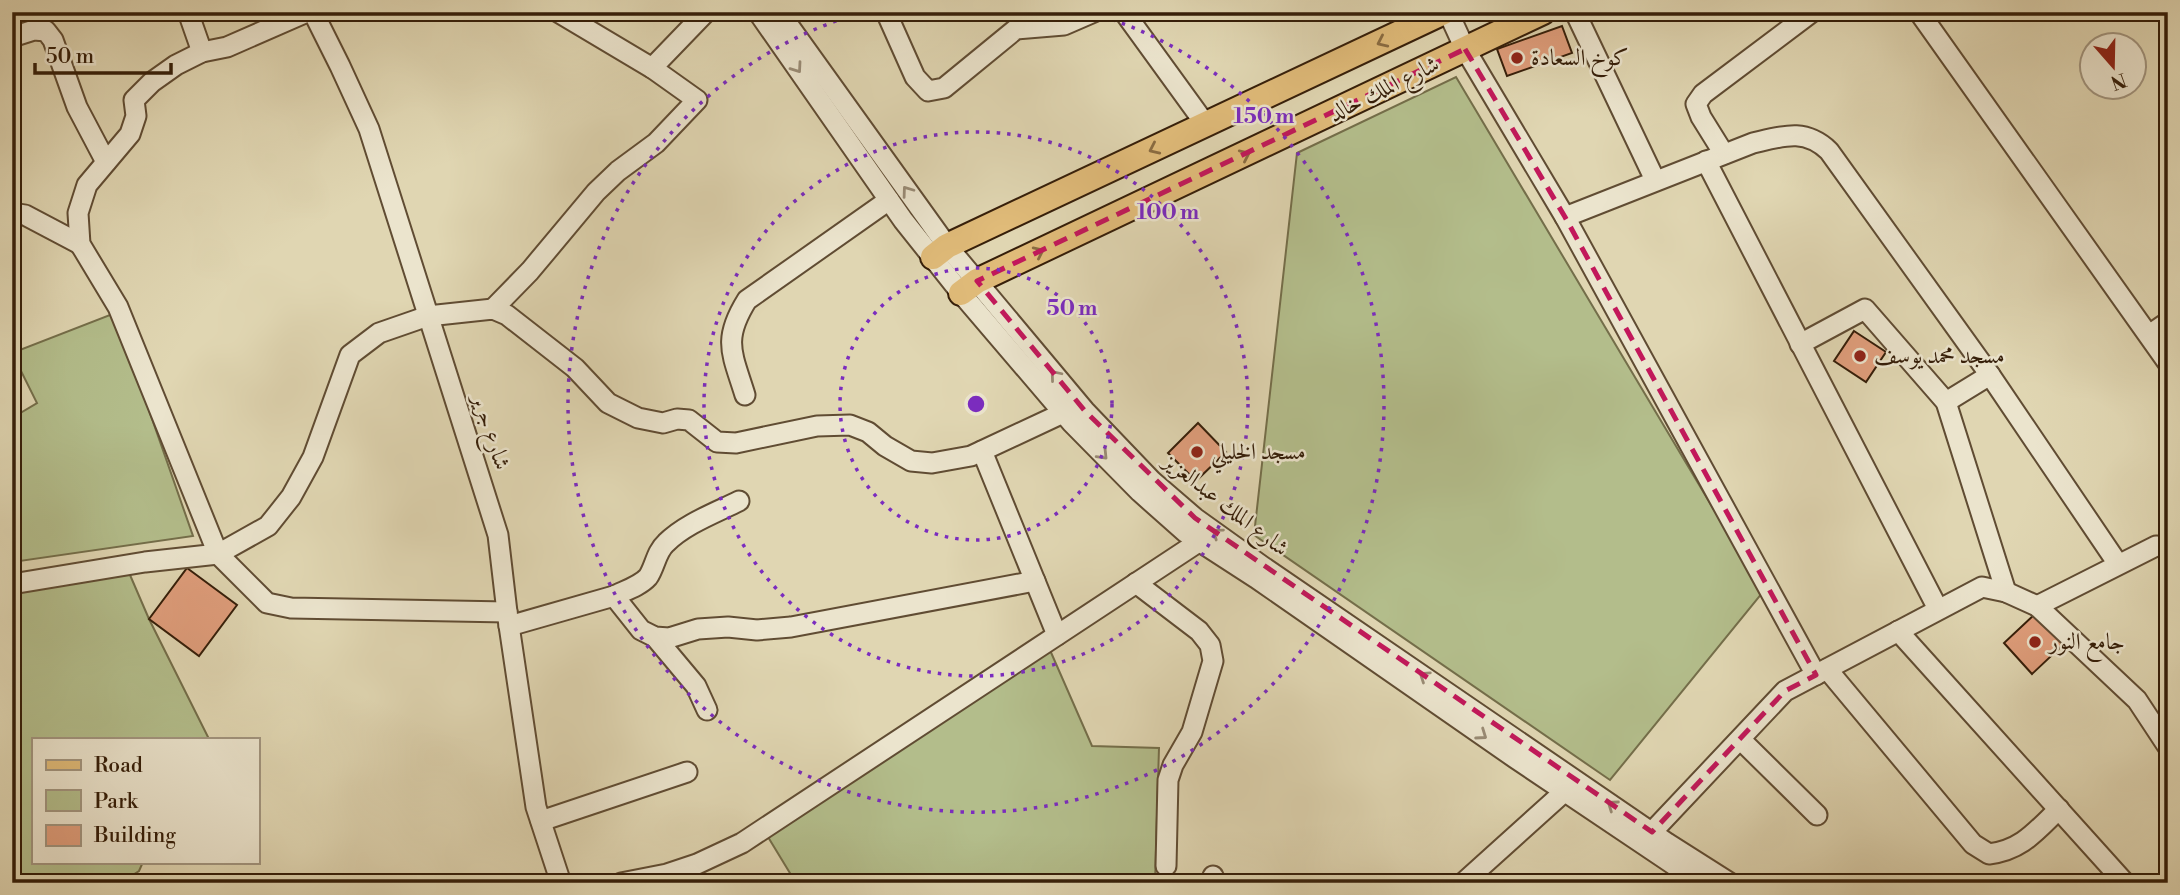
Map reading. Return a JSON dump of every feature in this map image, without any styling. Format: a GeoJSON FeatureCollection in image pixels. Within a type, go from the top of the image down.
{"type":"FeatureCollection","features":[{"type":"Feature","properties":{"kind":"main road","name":"شارع الملك خالد"},"geometry":{"type":"LineString","coordinates":[[940,252],[1446,12]]}},
{"type":"Feature","properties":{"kind":"main road","name":"شارع الملك خالد"},"geometry":{"type":"LineString","coordinates":[[969,287],[1543,12]]}},
{"type":"Feature","properties":{"kind":"street"},"geometry":{"type":"LineString","coordinates":[[188,12],[202,52]]}},
{"type":"Feature","properties":{"kind":"street"},"geometry":{"type":"LineString","coordinates":[[307,12],[227,47],[202,52],[176,65],[152,82],[134,100],[136,116],[130,134],[87,185],[78,213],[80,244],[118,307],[218,554],[267,603],[291,608],[508,619],[614,596],[644,581],[650,575],[654,560],[664,544],[681,531],[738,501]]}},
{"type":"Feature","properties":{"kind":"street","name":"شارع جرير"},"geometry":{"type":"LineString","coordinates":[[313,12],[369,129],[498,535],[531,781],[561,883]]}},
{"type":"Feature","properties":{"kind":"street"},"geometry":{"type":"LineString","coordinates":[[493,309],[530,271],[596,192],[618,171],[656,143],[697,100],[652,68],[558,12]]}},
{"type":"Feature","properties":{"kind":"street"},"geometry":{"type":"LineString","coordinates":[[652,68],[706,12]]}},
{"type":"Feature","properties":{"kind":"street","name":"شارع الملك عبدالعزيز"},"geometry":{"type":"LineString","coordinates":[[758,12],[889,200],[940,252],[969,287],[1063,413],[1140,492],[1185,532],[1564,792],[1676,877],[1701,883]]}},
{"type":"Feature","properties":{"kind":"street","name":"شارع الملك عبدالعزيز"},"geometry":{"type":"LineString","coordinates":[[779,12],[940,252]]}},
{"type":"Feature","properties":{"kind":"street"},"geometry":{"type":"LineString","coordinates":[[886,12],[915,77],[928,91],[944,88],[1016,29],[1065,24],[1094,12]]}},
{"type":"Feature","properties":{"kind":"street"},"geometry":{"type":"LineString","coordinates":[[1124,12],[1206,125]]}},
{"type":"Feature","properties":{"kind":"street"},"geometry":{"type":"LineString","coordinates":[[1446,12],[1465,50],[1565,217],[1822,672],[1973,844],[1989,854],[2007,852],[2029,838],[2059,809]]}},
{"type":"Feature","properties":{"kind":"street"},"geometry":{"type":"LineString","coordinates":[[1575,12],[1655,180]]}},
{"type":"Feature","properties":{"kind":"street"},"geometry":{"type":"LineString","coordinates":[[1812,12],[1703,94],[1696,104],[1715,157],[1800,344],[1938,609]]}},
{"type":"Feature","properties":{"kind":"street"},"geometry":{"type":"LineString","coordinates":[[1919,12],[2168,363]]}},
{"type":"Feature","properties":{"kind":"street"},"geometry":{"type":"LineString","coordinates":[[12,37],[34,30],[46,31],[53,40],[77,107],[106,162]]}},
{"type":"Feature","properties":{"kind":"street"},"geometry":{"type":"LineString","coordinates":[[1565,217],[1753,143],[1783,136],[1804,136],[1818,141],[1829,151],[1990,375],[2118,564]]}},
{"type":"Feature","properties":{"kind":"street"},"geometry":{"type":"LineString","coordinates":[[744,395],[730,338],[735,319],[747,300],[889,200]]}},
{"type":"Feature","properties":{"kind":"street"},"geometry":{"type":"LineString","coordinates":[[12,213],[25,215],[80,244]]}},
{"type":"Feature","properties":{"kind":"street","name":"شارع الملك عبدالعزيز"},"geometry":{"type":"LineString","coordinates":[[969,287],[1152,481],[1195,518],[1730,883]]}},
{"type":"Feature","properties":{"kind":"street"},"geometry":{"type":"LineString","coordinates":[[12,584],[145,562],[218,554],[268,526],[291,497],[313,457],[350,355],[379,333],[428,316],[493,309],[507,315],[575,368],[608,403],[638,418],[663,423],[677,419],[689,420],[717,442],[736,443],[817,426],[850,425],[868,432],[885,446],[911,461],[932,463],[971,456],[1063,413]]}},
{"type":"Feature","properties":{"kind":"street"},"geometry":{"type":"LineString","coordinates":[[1800,344],[1865,309],[1946,402],[2006,592]]}},
{"type":"Feature","properties":{"kind":"street"},"geometry":{"type":"LineString","coordinates":[[2149,335],[2168,322]]}},
{"type":"Feature","properties":{"kind":"street"},"geometry":{"type":"LineString","coordinates":[[1946,402],[1990,375]]}},
{"type":"Feature","properties":{"kind":"street"},"geometry":{"type":"LineString","coordinates":[[982,451],[1057,635]]}},
{"type":"Feature","properties":{"kind":"street"},"geometry":{"type":"LineString","coordinates":[[621,883],[667,874],[697,864],[742,842],[1200,541]]}},
{"type":"Feature","properties":{"kind":"street"},"geometry":{"type":"LineString","coordinates":[[2037,606],[2156,546],[2168,547]]}},
{"type":"Feature","properties":{"kind":"street"},"geometry":{"type":"LineString","coordinates":[[614,596],[641,630],[655,637],[670,638],[698,629],[728,627],[757,630],[791,627],[1035,581]]}},
{"type":"Feature","properties":{"kind":"street"},"geometry":{"type":"LineString","coordinates":[[1136,583],[1199,631],[1210,645],[1213,661],[1192,732],[1173,765],[1168,780],[1166,866]]}},
{"type":"Feature","properties":{"kind":"street"},"geometry":{"type":"LineString","coordinates":[[1652,832],[1785,691],[1982,587],[2006,592],[2037,606],[2137,700],[2168,747]]}},
{"type":"Feature","properties":{"kind":"street"},"geometry":{"type":"LineString","coordinates":[[1898,631],[2125,883]]}},
{"type":"Feature","properties":{"kind":"street"},"geometry":{"type":"LineString","coordinates":[[655,637],[696,686],[707,710]]}},
{"type":"Feature","properties":{"kind":"street"},"geometry":{"type":"LineString","coordinates":[[1741,740],[1817,815]]}},
{"type":"Feature","properties":{"kind":"street"},"geometry":{"type":"LineString","coordinates":[[541,821],[687,772]]}},
{"type":"Feature","properties":{"kind":"street"},"geometry":{"type":"LineString","coordinates":[[1463,883],[1564,792]]}},
{"type":"Feature","properties":{"kind":"highlighted area"},"geometry":{"type":"Polygon","coordinates":[[[1465,49],[1565,217],[1816,675],[1785,691],[1652,832],[1195,518],[1085,411],[977,281],[1465,49]]]}},
{"type":"Feature","properties":{"kind":"green space"},"geometry":{"type":"Polygon","coordinates":[[[1456,77],[1763,592],[1610,780],[1254,535],[1297,153],[1456,77]]]}},
{"type":"Feature","properties":{"kind":"green space"},"geometry":{"type":"Polygon","coordinates":[[[115,313],[193,536],[20,561],[12,535],[12,418],[37,403],[12,353],[115,313]]]}},
{"type":"Feature","properties":{"kind":"green space"},"geometry":{"type":"Polygon","coordinates":[[[127,568],[149,619],[208,738],[32,738],[32,864],[142,864],[139,871],[120,883],[12,883],[12,589],[127,568]]]}},
{"type":"Feature","properties":{"kind":"green space"},"geometry":{"type":"Polygon","coordinates":[[[1046,641],[1092,746],[1159,748],[1155,883],[796,883],[765,832],[1046,641]]]}},
{"type":"Feature","properties":{"kind":"building"},"geometry":{"type":"Polygon","coordinates":[[[1562,26],[1572,53],[1507,76],[1497,49],[1562,26]]]}},
{"type":"Feature","properties":{"kind":"building","name":"مسجد محمد يوسف"},"geometry":{"type":"Polygon","coordinates":[[[1854,331],[1886,352],[1866,382],[1834,361],[1854,331]]]}},
{"type":"Feature","properties":{"kind":"building","name":"مسجد الخليلي"},"geometry":{"type":"Polygon","coordinates":[[[1198,423],[1226,452],[1196,481],[1168,453],[1198,423]]]}},
{"type":"Feature","properties":{"kind":"building"},"geometry":{"type":"Polygon","coordinates":[[[187,568],[237,605],[199,656],[149,619],[187,568]]]}},
{"type":"Feature","properties":{"kind":"building","name":"جامع النور"},"geometry":{"type":"Polygon","coordinates":[[[2038,611],[2066,642],[2032,674],[2004,643],[2038,611]]]}},
{"type":"Feature","properties":{"kind":"place","name":"كوخ السعادة"},"geometry":{"type":"Point","coordinates":[1517,58]}},
{"type":"Feature","properties":{"kind":"place","name":"مسجد محمد يوسف"},"geometry":{"type":"Point","coordinates":[1860,356]}},
{"type":"Feature","properties":{"kind":"place","name":"مسجد الخليلي"},"geometry":{"type":"Point","coordinates":[1197,452]}},
{"type":"Feature","properties":{"kind":"place","name":"جامع النور"},"geometry":{"type":"Point","coordinates":[2035,642]}}]}
